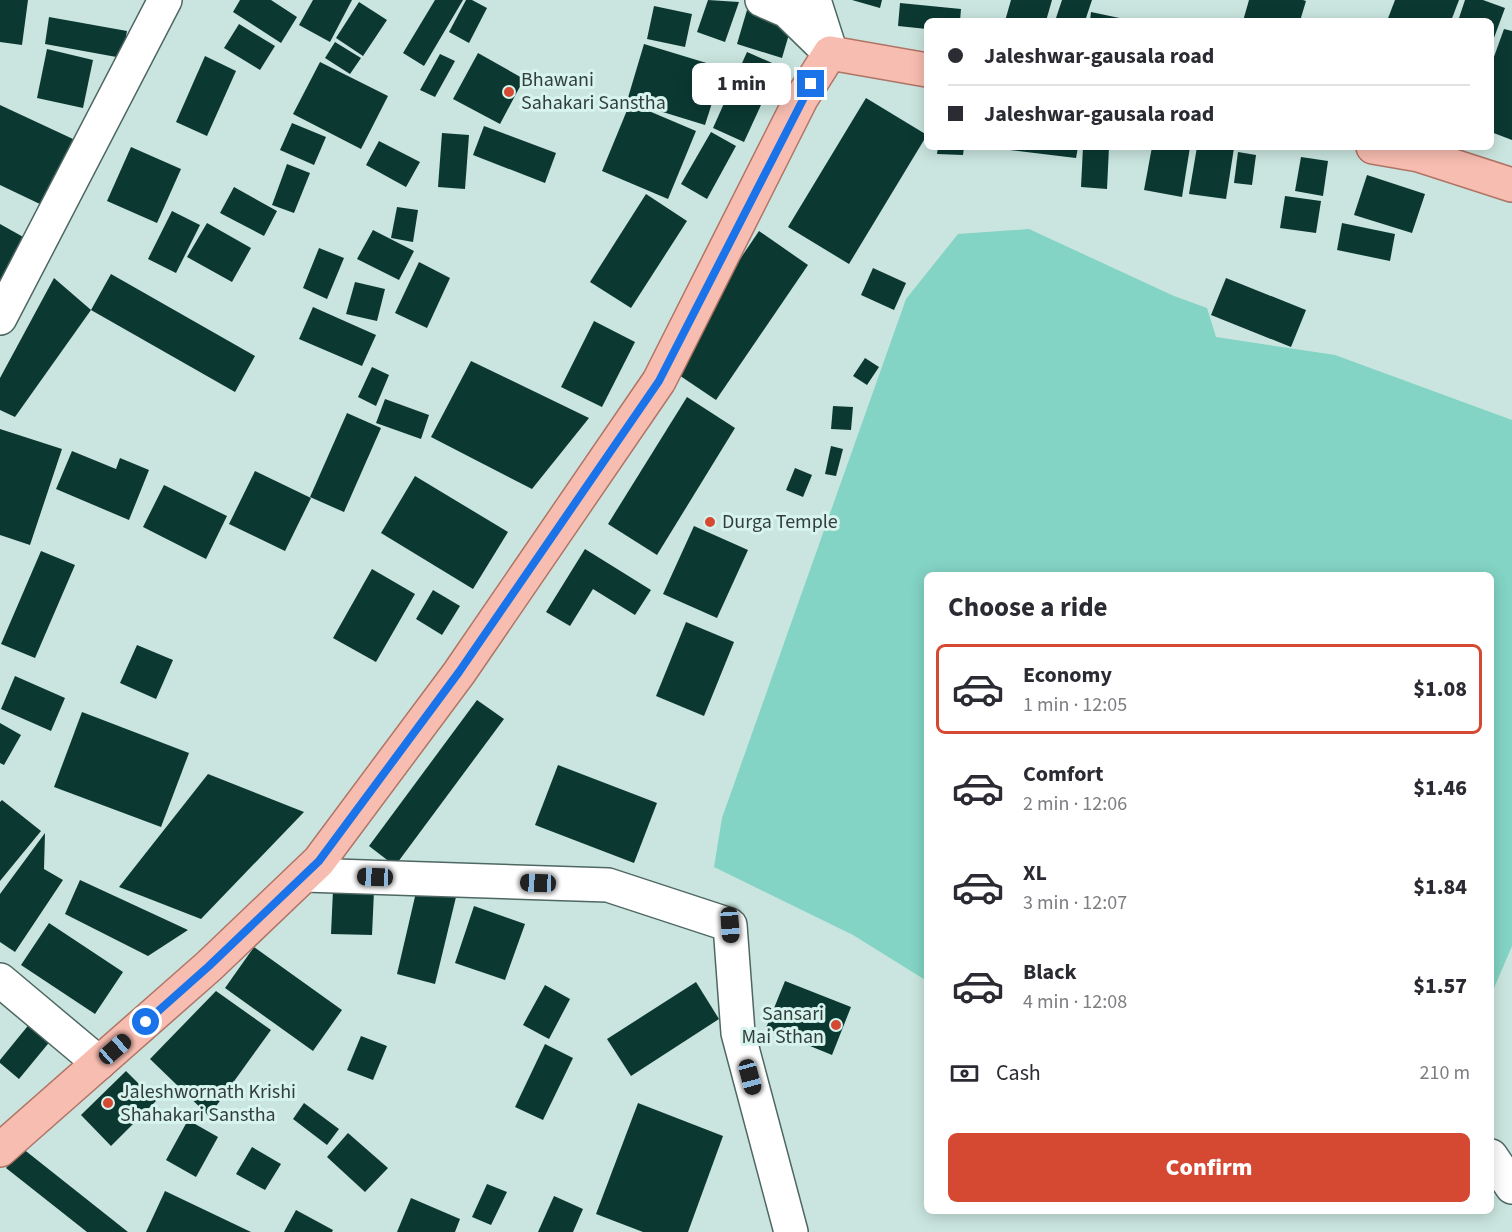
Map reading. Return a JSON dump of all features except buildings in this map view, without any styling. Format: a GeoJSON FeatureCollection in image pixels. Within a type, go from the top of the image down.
{"type":"FeatureCollection","features":[{"type":"Feature","properties":{"kind":"main road"},"geometry":{"type":"LineString","coordinates":[[0,1150],[209,966],[319,861],[459,672],[659,381],[801,99],[830,53],[924,69]]}},
{"type":"Feature","properties":{"kind":"main road"},"geometry":{"type":"LineString","coordinates":[[1390,150],[1419,155],[1512,185]]}},
{"type":"Feature","properties":{"kind":"street"},"geometry":{"type":"LineString","coordinates":[[0,318],[165,0]]}},
{"type":"Feature","properties":{"kind":"street"},"geometry":{"type":"LineString","coordinates":[[762,0],[787,11],[830,53]]}},
{"type":"Feature","properties":{"kind":"street"},"geometry":{"type":"LineString","coordinates":[[814,0],[830,53]]}},
{"type":"Feature","properties":{"kind":"street"},"geometry":{"type":"LineString","coordinates":[[305,875],[608,885],[730,925],[738,1033],[791,1232]]}},
{"type":"Feature","properties":{"kind":"street"},"geometry":{"type":"LineString","coordinates":[[0,980],[99,1063]]}},
{"type":"Feature","properties":{"kind":"street"},"geometry":{"type":"LineString","coordinates":[[1494,1160],[1512,1187]]}},
{"type":"Feature","properties":{"kind":"shaded area"},"geometry":{"type":"Polygon","coordinates":[[[1029,229],[1174,296],[1207,308],[1216,337],[1335,355],[1512,420],[1512,946],[1494,988],[1494,572],[924,572],[924,979],[853,935],[714,867],[722,818],[906,299],[958,234],[1029,229]]]}},
{"type":"Feature","properties":{"kind":"place","name":"Bhawani Sahakari Sanstha"},"geometry":{"type":"Point","coordinates":[509,92]}},
{"type":"Feature","properties":{"kind":"place","name":"Durga Temple"},"geometry":{"type":"Point","coordinates":[710,522]}},
{"type":"Feature","properties":{"kind":"place","name":"Sansari Mai Sthan"},"geometry":{"type":"Point","coordinates":[836,1025]}},
{"type":"Feature","properties":{"kind":"place","name":"Jaleshwornath Krishi Shahakari Sanstha"},"geometry":{"type":"Point","coordinates":[108,1103]}},
{"type":"Feature","properties":{"kind":"route"},"geometry":{"type":"LineString","coordinates":[[146,1022],[209,966],[319,861],[459,672],[659,381],[801,99],[811,84]]}}]}
